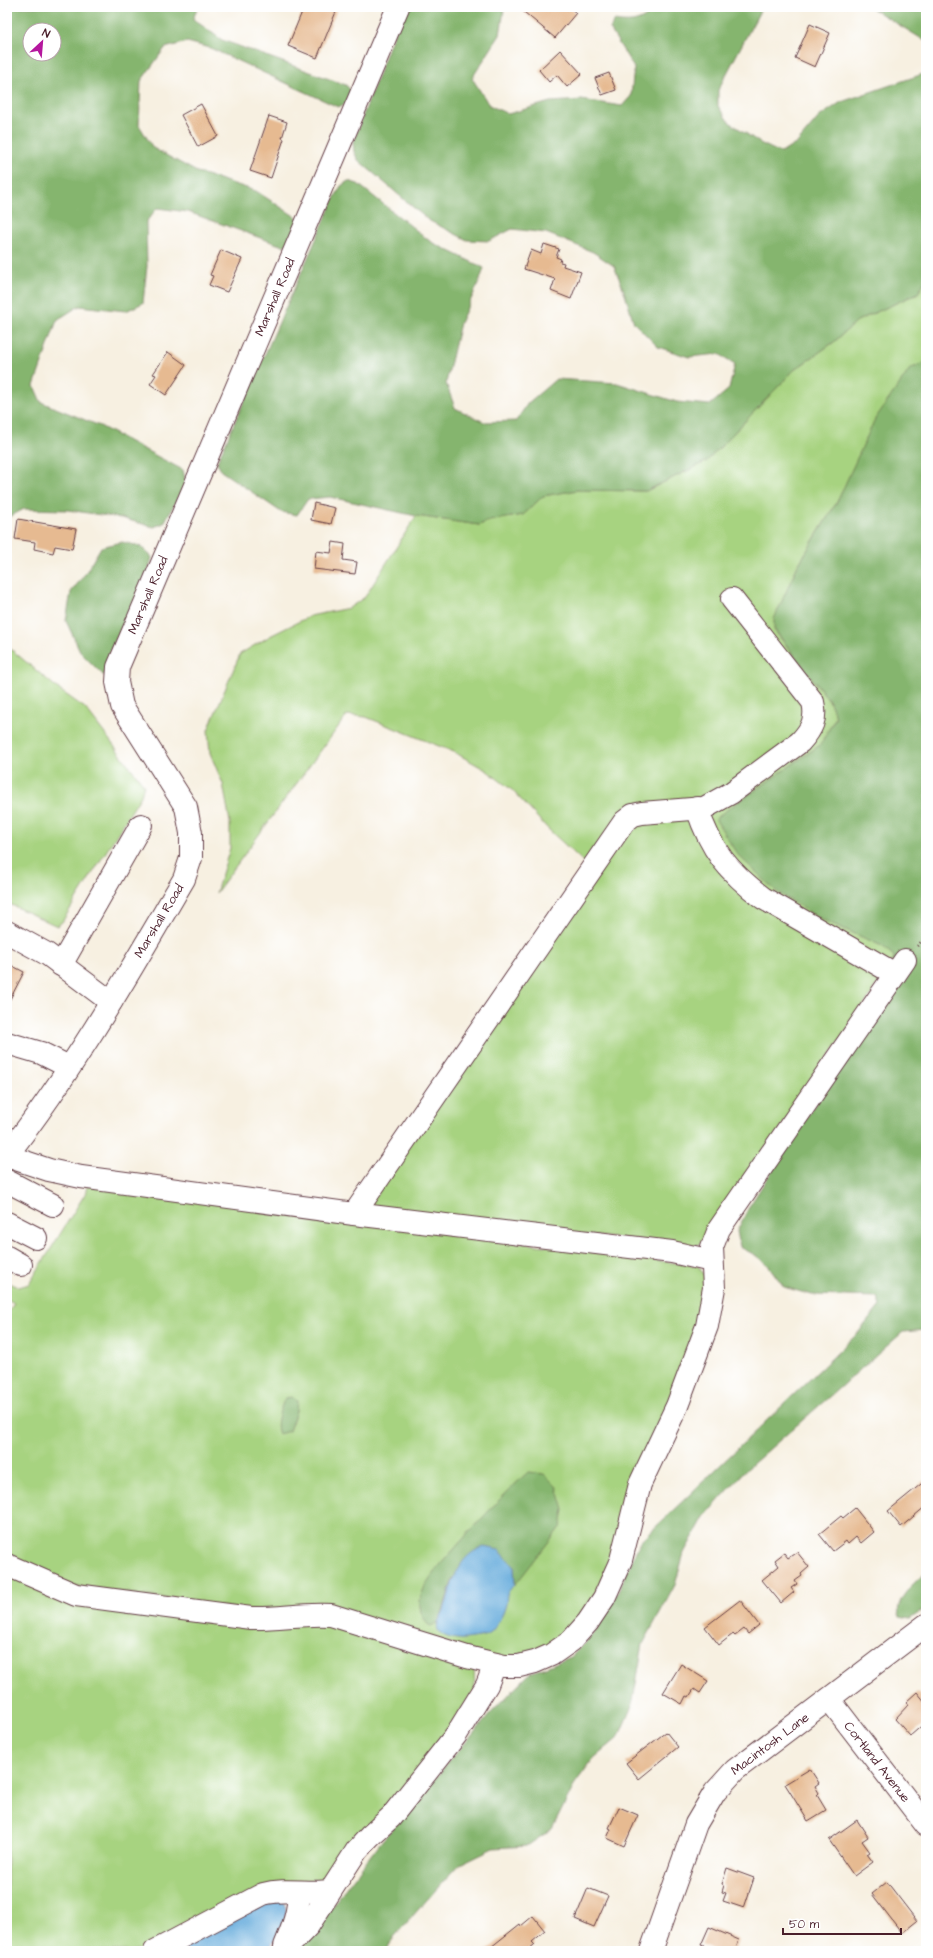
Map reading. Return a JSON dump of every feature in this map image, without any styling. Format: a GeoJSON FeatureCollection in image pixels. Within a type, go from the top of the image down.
{"type":"FeatureCollection","features":[{"type":"Feature","properties":{"kind":"street","name":"Marshall Road"},"geometry":{"type":"LineString","coordinates":[[7,1155],[69,1067],[111,1002],[184,879],[191,858],[191,833],[186,806],[122,706],[117,682],[118,666],[398,7]]}},
{"type":"Feature","properties":{"kind":"street"},"geometry":{"type":"LineString","coordinates":[[354,1214],[624,822],[633,815],[642,813],[704,808],[731,793],[800,742],[809,732],[815,716],[813,702],[732,599]]}},
{"type":"Feature","properties":{"kind":"street"},"geometry":{"type":"LineString","coordinates":[[7,1565],[76,1595],[251,1618],[268,1619],[311,1613],[331,1615],[467,1657],[495,1664],[519,1666],[551,1655],[571,1641],[588,1622],[604,1598],[622,1560],[640,1484],[677,1406],[707,1326],[714,1288],[712,1261],[714,1242],[725,1220],[900,967],[763,898],[744,883],[719,857],[697,808]]}},
{"type":"Feature","properties":{"kind":"street"},"geometry":{"type":"LineString","coordinates":[[61,965],[141,825]]}},
{"type":"Feature","properties":{"kind":"street"},"geometry":{"type":"LineString","coordinates":[[7,932],[61,965],[111,1002]]}},
{"type":"Feature","properties":{"kind":"street"},"geometry":{"type":"LineString","coordinates":[[7,1043],[41,1053],[69,1067]]}},
{"type":"Feature","properties":{"kind":"street"},"geometry":{"type":"LineString","coordinates":[[7,1155],[49,1170],[81,1177],[354,1214],[672,1252],[712,1261]]}},
{"type":"Feature","properties":{"kind":"street"},"geometry":{"type":"LineString","coordinates":[[7,1181],[53,1205]]}},
{"type":"Feature","properties":{"kind":"street"},"geometry":{"type":"LineString","coordinates":[[7,1223],[36,1238]]}},
{"type":"Feature","properties":{"kind":"street","name":"Macintosh Lane"},"geometry":{"type":"LineString","coordinates":[[651,1951],[696,1824],[715,1792],[728,1776],[743,1763],[926,1625]]}},
{"type":"Feature","properties":{"kind":"street"},"geometry":{"type":"LineString","coordinates":[[283,1951],[308,1926],[357,1850],[391,1817],[456,1735],[487,1685],[495,1664]]}},
{"type":"Feature","properties":{"kind":"street","name":"Cortland Avenue"},"geometry":{"type":"LineString","coordinates":[[829,1699],[926,1825]]}},
{"type":"Feature","properties":{"kind":"street"},"geometry":{"type":"LineString","coordinates":[[155,1951],[263,1894],[275,1890],[313,1893],[330,1891]]}},
{"type":"Feature","properties":{"kind":"street"},"geometry":{"type":"LineString","coordinates":[[283,1951],[295,1918],[299,1901],[298,1892]]}},
{"type":"Feature","properties":{"kind":"green space"},"geometry":{"type":"Polygon","coordinates":[[[7,7],[198,7],[193,19],[222,40],[346,85],[353,93],[347,103],[338,107],[210,48],[187,42],[165,48],[141,81],[139,125],[153,148],[197,172],[256,191],[299,219],[292,242],[283,246],[188,212],[157,208],[146,222],[147,266],[143,303],[126,311],[79,306],[57,320],[34,386],[41,402],[100,426],[183,470],[186,483],[164,523],[154,527],[121,518],[68,510],[24,509],[9,517],[7,521],[7,7]]]}},
{"type":"Feature","properties":{"kind":"green space"},"geometry":{"type":"Polygon","coordinates":[[[404,7],[502,7],[504,10],[500,35],[472,78],[489,105],[508,114],[550,102],[582,100],[622,106],[631,96],[634,68],[610,29],[614,21],[637,21],[647,16],[656,7],[762,7],[718,90],[718,106],[728,121],[760,143],[781,153],[797,143],[819,117],[841,102],[926,73],[926,279],[918,293],[857,321],[834,342],[794,370],[707,461],[646,491],[577,490],[543,496],[523,515],[489,521],[479,525],[416,516],[330,497],[308,499],[297,515],[281,512],[221,471],[217,462],[334,199],[341,186],[348,181],[358,184],[431,242],[484,268],[460,323],[446,383],[455,408],[484,422],[516,421],[528,403],[556,379],[617,383],[677,402],[710,405],[729,389],[735,364],[719,354],[689,357],[658,347],[634,323],[623,288],[614,266],[593,252],[546,233],[512,229],[489,241],[467,240],[428,220],[358,160],[354,152],[353,142],[404,7]]]}},
{"type":"Feature","properties":{"kind":"green space"},"geometry":{"type":"Polygon","coordinates":[[[870,7],[926,7],[926,40],[922,39],[870,7]]]}},
{"type":"Feature","properties":{"kind":"green space"},"geometry":{"type":"Polygon","coordinates":[[[926,278],[926,362],[910,369],[837,502],[797,567],[774,630],[829,700],[836,717],[820,745],[731,807],[861,936],[882,946],[894,956],[893,962],[706,1239],[694,1247],[358,1209],[589,867],[548,829],[512,790],[486,770],[454,752],[366,717],[347,715],[216,893],[230,848],[230,822],[223,784],[210,753],[208,730],[240,654],[270,636],[310,616],[349,608],[365,597],[416,516],[479,525],[489,521],[523,515],[543,496],[577,490],[646,491],[707,461],[794,370],[834,342],[857,321],[918,293],[926,278]]]}},
{"type":"Feature","properties":{"kind":"green space"},"geometry":{"type":"Polygon","coordinates":[[[926,362],[926,1330],[903,1332],[747,1469],[704,1517],[684,1553],[675,1585],[643,1644],[632,1706],[618,1738],[594,1758],[576,1782],[552,1829],[527,1846],[493,1848],[458,1865],[394,1937],[386,1951],[296,1951],[380,1843],[491,1713],[530,1673],[571,1657],[595,1632],[619,1590],[640,1542],[857,1334],[880,1306],[877,1297],[812,1295],[784,1287],[768,1265],[755,1255],[740,1247],[737,1231],[750,1205],[842,1062],[905,982],[912,967],[893,962],[894,956],[882,946],[817,917],[776,891],[737,854],[716,820],[718,816],[820,745],[836,717],[829,700],[774,629],[774,619],[797,567],[837,502],[875,419],[910,369],[926,362]]]}},
{"type":"Feature","properties":{"kind":"green space"},"geometry":{"type":"Polygon","coordinates":[[[122,542],[140,546],[152,557],[148,573],[112,647],[104,676],[81,653],[66,621],[71,592],[85,574],[101,547],[122,542]]]}},
{"type":"Feature","properties":{"kind":"green space"},"geometry":{"type":"Polygon","coordinates":[[[7,646],[61,691],[85,708],[144,785],[141,796],[62,922],[57,926],[7,903],[7,646]]]}},
{"type":"Feature","properties":{"kind":"green space"},"geometry":{"type":"Polygon","coordinates":[[[87,1186],[698,1266],[705,1276],[704,1289],[688,1359],[612,1560],[586,1613],[550,1648],[499,1659],[322,1605],[257,1615],[79,1591],[7,1559],[7,1314],[14,1303],[7,1299],[7,1282],[19,1287],[29,1284],[85,1194],[87,1186]]]}},
{"type":"Feature","properties":{"kind":"green space"},"geometry":{"type":"Polygon","coordinates":[[[292,1397],[297,1401],[296,1411],[289,1431],[279,1434],[277,1425],[282,1406],[285,1398],[292,1397]]]}},
{"type":"Feature","properties":{"kind":"green space"},"geometry":{"type":"Polygon","coordinates":[[[528,1472],[544,1474],[557,1487],[564,1510],[561,1526],[515,1585],[514,1566],[453,1578],[440,1620],[437,1624],[430,1626],[422,1616],[420,1606],[421,1597],[425,1586],[442,1563],[482,1518],[528,1472]]]}},
{"type":"Feature","properties":{"kind":"green space"},"geometry":{"type":"Polygon","coordinates":[[[7,1570],[25,1578],[303,1618],[474,1665],[475,1690],[382,1820],[335,1875],[148,1951],[7,1951],[7,1570]]]}},
{"type":"Feature","properties":{"kind":"green space"},"geometry":{"type":"Polygon","coordinates":[[[926,1573],[926,1608],[910,1619],[900,1617],[898,1611],[899,1605],[906,1592],[926,1573]]]}},
{"type":"Feature","properties":{"kind":"water"},"geometry":{"type":"Polygon","coordinates":[[[484,1547],[499,1550],[514,1566],[515,1585],[508,1592],[502,1615],[492,1631],[480,1637],[466,1639],[447,1637],[440,1633],[437,1625],[444,1610],[456,1572],[467,1557],[484,1547]]]}},
{"type":"Feature","properties":{"kind":"water"},"geometry":{"type":"Polygon","coordinates":[[[267,1899],[282,1900],[286,1913],[283,1927],[266,1951],[171,1951],[267,1899]]]}},
{"type":"Feature","properties":{"kind":"building"},"geometry":{"type":"Polygon","coordinates":[[[304,7],[338,7],[317,58],[288,46],[304,7]]]}},
{"type":"Feature","properties":{"kind":"building"},"geometry":{"type":"Polygon","coordinates":[[[518,7],[569,7],[576,13],[555,38],[518,7]]]}},
{"type":"Feature","properties":{"kind":"building"},"geometry":{"type":"Polygon","coordinates":[[[810,24],[830,33],[815,67],[795,58],[810,24]]]}},
{"type":"Feature","properties":{"kind":"building"},"geometry":{"type":"Polygon","coordinates":[[[560,50],[582,74],[567,87],[557,75],[549,82],[539,70],[560,50]]]}},
{"type":"Feature","properties":{"kind":"building"},"geometry":{"type":"Polygon","coordinates":[[[609,73],[616,90],[602,95],[595,78],[609,73]]]}},
{"type":"Feature","properties":{"kind":"building"},"geometry":{"type":"Polygon","coordinates":[[[201,104],[218,136],[198,147],[181,115],[201,104]]]}},
{"type":"Feature","properties":{"kind":"building"},"geometry":{"type":"Polygon","coordinates":[[[269,116],[287,122],[282,138],[284,139],[271,178],[250,171],[269,116]]]}},
{"type":"Feature","properties":{"kind":"building"},"geometry":{"type":"Polygon","coordinates":[[[544,244],[559,249],[556,257],[561,259],[560,262],[564,263],[563,266],[581,272],[571,299],[551,291],[555,279],[524,269],[531,250],[541,254],[544,244]]]}},
{"type":"Feature","properties":{"kind":"building"},"geometry":{"type":"Polygon","coordinates":[[[221,250],[242,259],[227,292],[209,285],[213,276],[210,275],[221,250]]]}},
{"type":"Feature","properties":{"kind":"building"},"geometry":{"type":"Polygon","coordinates":[[[168,352],[186,365],[166,395],[150,384],[156,375],[153,374],[168,352]]]}},
{"type":"Feature","properties":{"kind":"building"},"geometry":{"type":"Polygon","coordinates":[[[314,503],[335,508],[331,524],[311,520],[314,503]]]}},
{"type":"Feature","properties":{"kind":"building"},"geometry":{"type":"Polygon","coordinates":[[[18,519],[76,529],[72,549],[55,546],[53,553],[34,549],[35,542],[15,539],[18,519]]]}},
{"type":"Feature","properties":{"kind":"building"},"geometry":{"type":"Polygon","coordinates":[[[333,542],[345,544],[343,560],[357,562],[355,574],[314,569],[316,551],[331,553],[333,542]]]}},
{"type":"Feature","properties":{"kind":"building"},"geometry":{"type":"Polygon","coordinates":[[[7,963],[24,972],[7,1005],[7,963]]]}},
{"type":"Feature","properties":{"kind":"building"},"geometry":{"type":"Polygon","coordinates":[[[926,1480],[926,1506],[901,1527],[888,1511],[926,1480]]]}},
{"type":"Feature","properties":{"kind":"building"},"geometry":{"type":"Polygon","coordinates":[[[855,1508],[874,1532],[861,1543],[856,1537],[848,1544],[846,1541],[833,1551],[819,1534],[841,1516],[843,1518],[855,1508]]]}},
{"type":"Feature","properties":{"kind":"building"},"geometry":{"type":"Polygon","coordinates":[[[797,1552],[809,1567],[801,1574],[802,1576],[795,1581],[797,1584],[791,1588],[794,1592],[781,1603],[762,1580],[779,1566],[775,1560],[784,1553],[788,1558],[797,1552]]]}},
{"type":"Feature","properties":{"kind":"building"},"geometry":{"type":"Polygon","coordinates":[[[740,1600],[759,1625],[748,1634],[744,1629],[735,1636],[733,1634],[719,1645],[705,1627],[740,1600]]]}},
{"type":"Feature","properties":{"kind":"building"},"geometry":{"type":"Polygon","coordinates":[[[681,1664],[708,1681],[700,1693],[694,1689],[689,1697],[686,1696],[682,1704],[663,1693],[681,1664]]]}},
{"type":"Feature","properties":{"kind":"building"},"geometry":{"type":"Polygon","coordinates":[[[917,1692],[926,1703],[926,1722],[910,1736],[895,1719],[909,1704],[906,1702],[917,1692]]]}},
{"type":"Feature","properties":{"kind":"building"},"geometry":{"type":"Polygon","coordinates":[[[666,1732],[678,1747],[639,1779],[626,1763],[666,1732]]]}},
{"type":"Feature","properties":{"kind":"building"},"geometry":{"type":"Polygon","coordinates":[[[810,1769],[819,1783],[815,1786],[819,1793],[817,1795],[826,1810],[808,1821],[785,1784],[810,1769]]]}},
{"type":"Feature","properties":{"kind":"building"},"geometry":{"type":"Polygon","coordinates":[[[619,1807],[638,1815],[624,1846],[607,1838],[611,1829],[609,1828],[619,1807]]]}},
{"type":"Feature","properties":{"kind":"building"},"geometry":{"type":"Polygon","coordinates":[[[857,1820],[868,1837],[862,1841],[870,1852],[867,1854],[873,1862],[854,1876],[829,1840],[857,1820]]]}},
{"type":"Feature","properties":{"kind":"building"},"geometry":{"type":"Polygon","coordinates":[[[727,1868],[754,1878],[744,1908],[723,1901],[726,1893],[722,1892],[724,1885],[722,1884],[727,1868]]]}},
{"type":"Feature","properties":{"kind":"building"},"geometry":{"type":"Polygon","coordinates":[[[887,1882],[917,1921],[902,1933],[872,1894],[887,1882]]]}},
{"type":"Feature","properties":{"kind":"building"},"geometry":{"type":"Polygon","coordinates":[[[588,1888],[608,1896],[594,1927],[575,1919],[588,1888]]]}},
{"type":"Feature","properties":{"kind":"building"},"geometry":{"type":"Polygon","coordinates":[[[533,1916],[545,1931],[532,1942],[535,1945],[528,1951],[486,1951],[520,1924],[521,1926],[533,1916]]]}},
{"type":"Feature","properties":{"kind":"building"},"geometry":{"type":"Polygon","coordinates":[[[709,1927],[739,1940],[735,1951],[717,1951],[701,1945],[709,1927]]]}}]}
